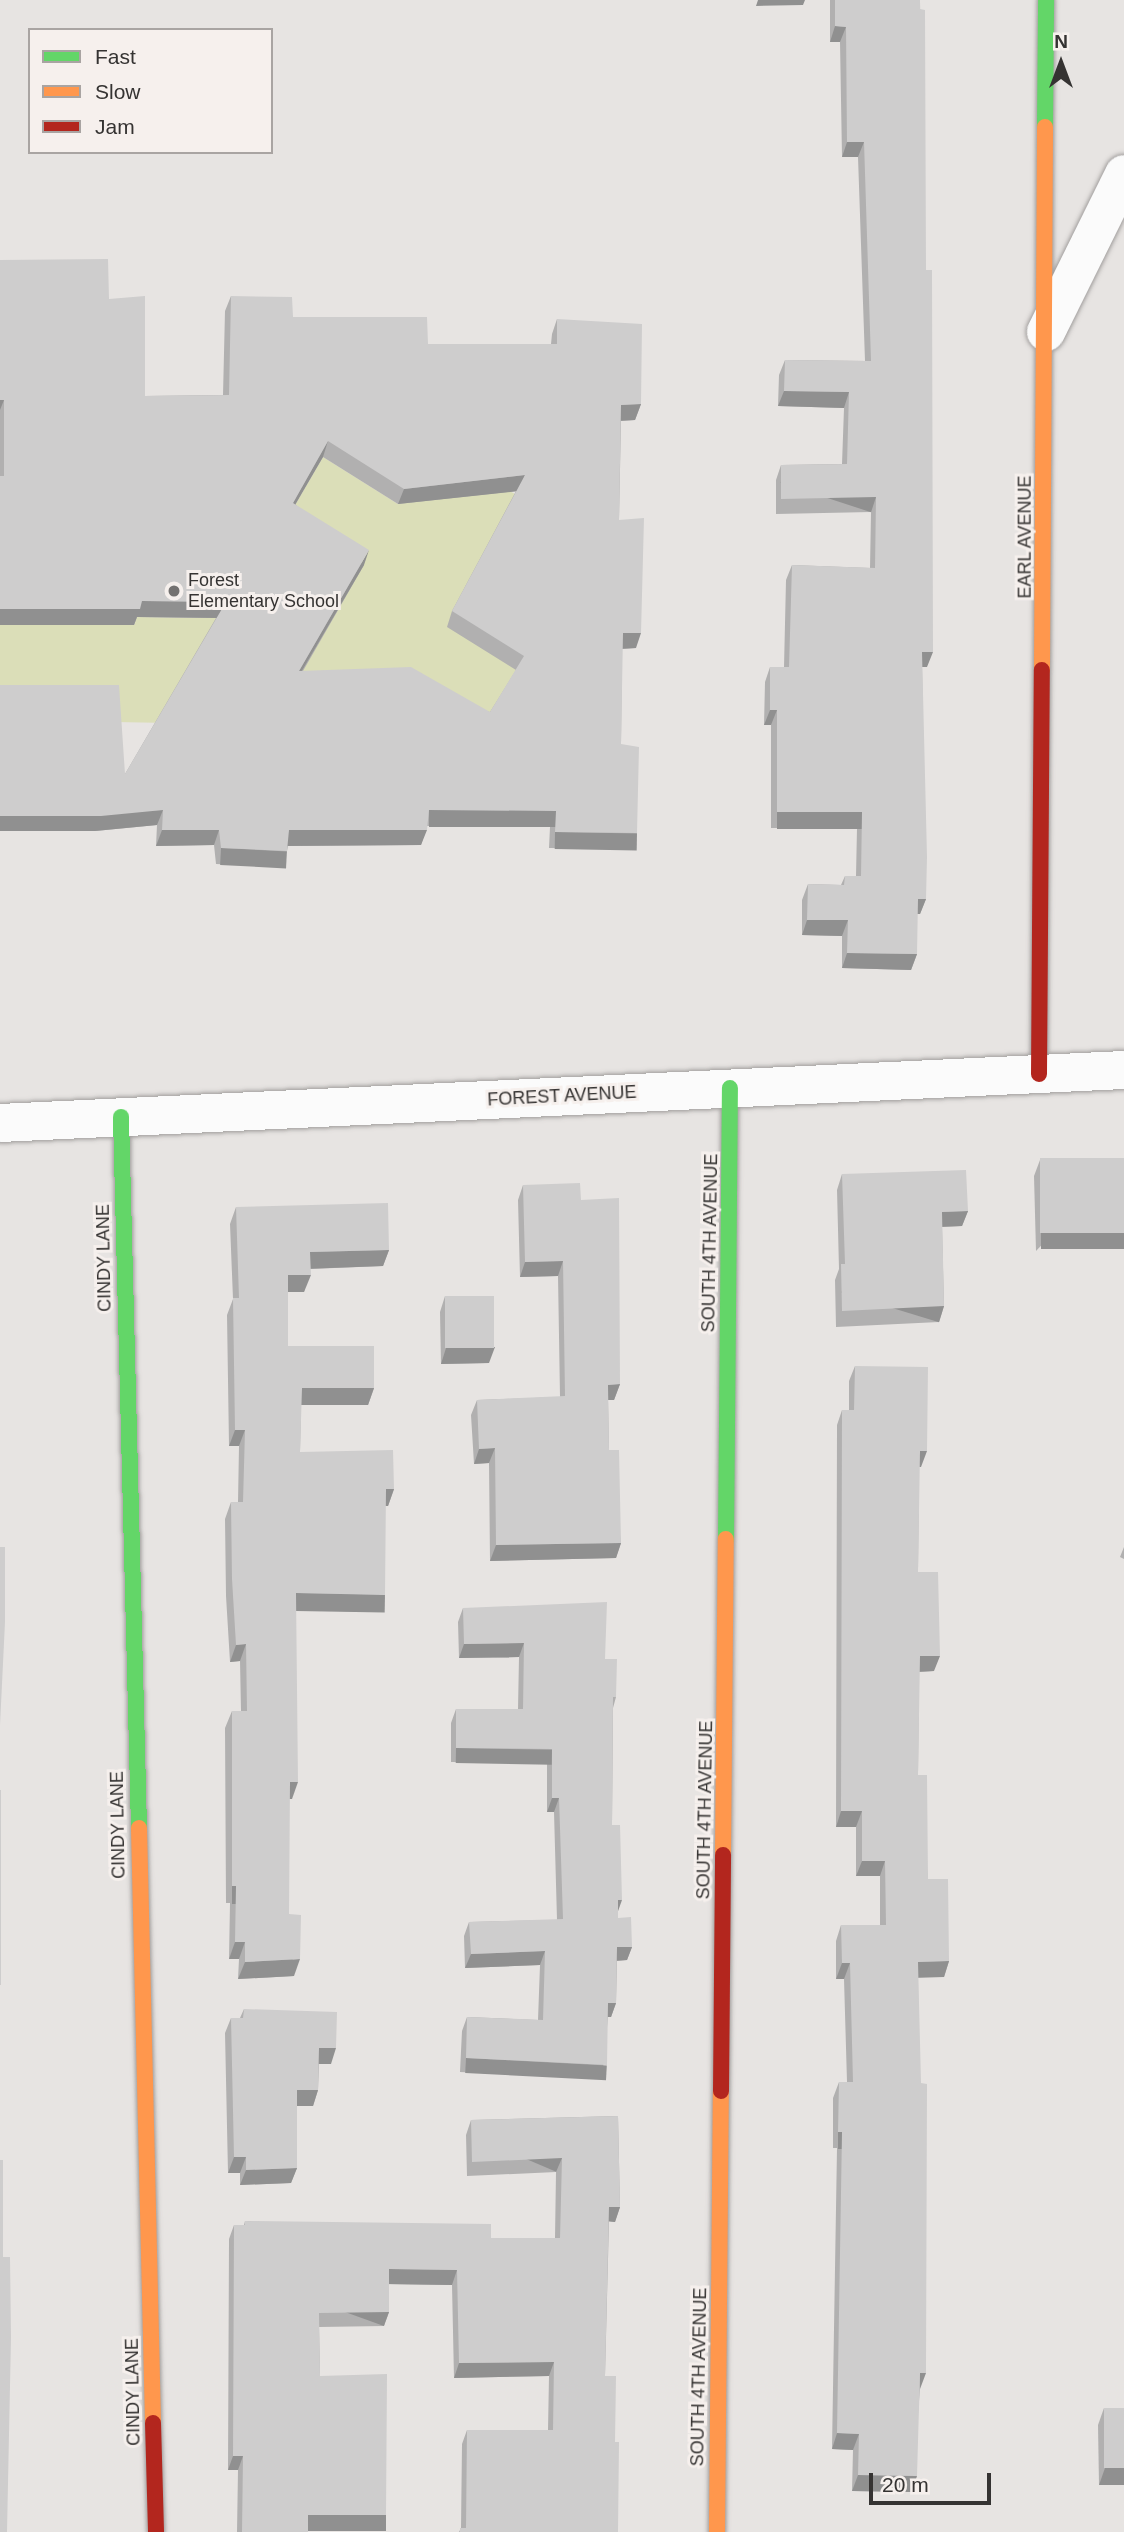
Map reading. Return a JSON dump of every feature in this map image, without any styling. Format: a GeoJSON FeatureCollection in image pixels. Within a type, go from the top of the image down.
{"type":"FeatureCollection","features":[{"type":"Feature","properties":{"kind":"street","name":"EARL AVENUE"},"geometry":{"type":"LineString","coordinates":[[1039,1073],[1046,332],[1045,0]]}},
{"type":"Feature","properties":{"kind":"street"},"geometry":{"type":"LineString","coordinates":[[1046,332],[1124,174]]}},
{"type":"Feature","properties":{"kind":"street","name":"FOREST AVENUE"},"geometry":{"type":"LineString","coordinates":[[0,1123],[1124,1070]]}},
{"type":"Feature","properties":{"kind":"street","name":"SOUTH 4TH AVENUE"},"geometry":{"type":"LineString","coordinates":[[717,2532],[730,1088]]}},
{"type":"Feature","properties":{"kind":"street","name":"CINDY LANE"},"geometry":{"type":"LineString","coordinates":[[121,1117],[156,2532]]}},
{"type":"Feature","properties":{"kind":"green space"},"geometry":{"type":"Polygon","coordinates":[[[323,457],[398,504],[465,467],[517,495],[518,671],[485,728],[291,691],[287,519],[323,457]]]}},
{"type":"Feature","properties":{"kind":"green space"},"geometry":{"type":"Polygon","coordinates":[[[136,617],[220,618],[170,723],[114,722],[0,701],[0,625],[134,625],[136,617]]]}},
{"type":"Feature","properties":{"kind":"building"},"geometry":{"type":"Polygon","coordinates":[[[835,0],[920,0],[920,9],[925,10],[926,270],[932,270],[933,652],[922,652],[927,857],[926,899],[918,899],[917,954],[847,953],[848,920],[807,920],[808,884],[844,885],[845,876],[861,876],[862,812],[777,812],[777,710],[770,710],[770,667],[789,667],[792,565],[875,568],[876,497],[781,499],[781,465],[847,464],[849,392],[784,391],[785,360],[871,361],[864,142],[847,142],[846,27],[835,26],[835,0]]]}},
{"type":"Feature","properties":{"kind":"building","name":"Forest Elementary School"},"geometry":{"type":"Polygon","coordinates":[[[108,259],[109,299],[145,296],[145,396],[229,395],[231,296],[292,297],[293,317],[427,317],[428,344],[557,344],[557,319],[642,324],[641,404],[621,405],[619,520],[644,518],[641,633],[623,633],[621,744],[639,747],[637,833],[555,832],[556,811],[429,810],[427,830],[289,830],[287,851],[221,848],[219,830],[162,830],[163,810],[101,816],[0,816],[0,685],[119,685],[125,774],[226,602],[142,601],[140,609],[0,609],[0,476],[4,476],[4,400],[0,400],[0,260],[108,259]],[[328,441],[293,503],[369,550],[299,671],[411,667],[490,712],[524,656],[452,611],[525,475],[404,489],[328,441]]]}},
{"type":"Feature","properties":{"kind":"building"},"geometry":{"type":"Polygon","coordinates":[[[1040,1158],[1124,1158],[1124,1233],[1040,1233],[1040,1158]]]}},
{"type":"Feature","properties":{"kind":"building"},"geometry":{"type":"Polygon","coordinates":[[[966,1170],[968,1211],[942,1212],[944,1306],[842,1311],[841,1264],[845,1264],[842,1174],[966,1170]]]}},
{"type":"Feature","properties":{"kind":"building"},"geometry":{"type":"Polygon","coordinates":[[[580,1183],[581,1200],[619,1198],[620,1384],[608,1385],[609,1450],[619,1450],[621,1543],[496,1545],[495,1448],[479,1449],[477,1400],[565,1396],[563,1261],[525,1262],[523,1185],[580,1183]]]}},
{"type":"Feature","properties":{"kind":"building"},"geometry":{"type":"Polygon","coordinates":[[[388,1203],[389,1250],[310,1252],[311,1275],[288,1275],[288,1346],[374,1346],[374,1388],[302,1388],[300,1452],[393,1450],[394,1489],[386,1489],[385,1595],[296,1593],[298,1782],[290,1782],[289,1914],[301,1915],[300,1959],[245,1962],[245,1942],[235,1942],[236,1886],[232,1886],[232,1711],[247,1711],[246,1644],[236,1645],[232,1579],[231,1502],[243,1502],[245,1430],[235,1430],[233,1298],[239,1298],[236,1207],[388,1203]]]}},
{"type":"Feature","properties":{"kind":"building"},"geometry":{"type":"Polygon","coordinates":[[[445,1296],[494,1296],[494,1348],[445,1348],[445,1296]]]}},
{"type":"Feature","properties":{"kind":"building"},"geometry":{"type":"Polygon","coordinates":[[[855,1366],[928,1367],[927,1451],[920,1451],[918,1572],[938,1572],[940,1656],[920,1656],[918,1775],[927,1775],[928,1879],[948,1879],[949,1961],[918,1962],[921,2083],[927,2084],[926,2373],[920,2373],[917,2476],[858,2475],[859,2434],[837,2433],[842,2132],[838,2132],[839,2082],[853,2082],[850,1963],[842,1963],[841,1925],[886,1925],[885,1861],[862,1861],[862,1811],[841,1811],[842,1410],[854,1410],[855,1366]]]}},
{"type":"Feature","properties":{"kind":"building"},"geometry":{"type":"Polygon","coordinates":[[[0,1547],[5,1547],[5,1622],[0,1725],[0,1547]]]}},
{"type":"Feature","properties":{"kind":"building"},"geometry":{"type":"Polygon","coordinates":[[[607,1602],[605,1659],[617,1659],[616,1697],[613,1697],[612,1825],[620,1825],[622,1900],[618,1900],[618,1918],[631,1917],[632,1947],[617,1947],[616,2003],[608,2003],[607,2065],[466,2058],[467,2017],[543,2020],[545,1951],[471,1954],[469,1922],[563,1919],[559,1798],[552,1798],[552,1749],[456,1748],[456,1709],[523,1709],[524,1643],[464,1644],[463,1608],[607,1602]]]}},
{"type":"Feature","properties":{"kind":"building"},"geometry":{"type":"Polygon","coordinates":[[[0,1790],[1,1790],[0,1985],[0,1790]]]}},
{"type":"Feature","properties":{"kind":"building"},"geometry":{"type":"Polygon","coordinates":[[[244,2009],[337,2012],[336,2048],[319,2048],[318,2090],[297,2090],[297,2168],[246,2170],[246,2157],[234,2157],[231,2018],[243,2018],[244,2009]]]}},
{"type":"Feature","properties":{"kind":"building"},"geometry":{"type":"Polygon","coordinates":[[[618,2116],[620,2207],[609,2207],[605,2376],[616,2376],[615,2442],[619,2442],[618,2532],[460,2532],[460,2528],[466,2528],[467,2430],[553,2430],[554,2362],[459,2363],[457,2270],[389,2269],[389,2312],[319,2313],[320,2376],[387,2374],[386,2515],[308,2515],[308,2532],[242,2532],[243,2456],[233,2456],[234,2225],[245,2225],[245,2221],[491,2224],[491,2238],[560,2238],[562,2158],[472,2162],[471,2120],[618,2116]]]}},
{"type":"Feature","properties":{"kind":"building"},"geometry":{"type":"Polygon","coordinates":[[[0,2160],[3,2160],[3,2257],[10,2257],[7,2532],[0,2532],[0,2160]]]}},
{"type":"Feature","properties":{"kind":"building"},"geometry":{"type":"Polygon","coordinates":[[[1104,2408],[1124,2408],[1124,2468],[1104,2468],[1104,2408]]]}},
{"type":"Feature","properties":{"kind":"traffic: fast"},"geometry":{"type":"LineString","coordinates":[[1045,127],[1046,0]]}},
{"type":"Feature","properties":{"kind":"traffic: fast"},"geometry":{"type":"LineString","coordinates":[[726,1539],[730,1088]]}},
{"type":"Feature","properties":{"kind":"traffic: fast"},"geometry":{"type":"LineString","coordinates":[[121,1117],[139,1828]]}},
{"type":"Feature","properties":{"kind":"traffic: slow"},"geometry":{"type":"LineString","coordinates":[[1042,670],[1045,127]]}},
{"type":"Feature","properties":{"kind":"traffic: slow"},"geometry":{"type":"LineString","coordinates":[[723,1855],[726,1539]]}},
{"type":"Feature","properties":{"kind":"traffic: slow"},"geometry":{"type":"LineString","coordinates":[[139,1828],[153,2423]]}},
{"type":"Feature","properties":{"kind":"traffic: slow"},"geometry":{"type":"LineString","coordinates":[[717,2532],[721,2091]]}},
{"type":"Feature","properties":{"kind":"traffic: jam"},"geometry":{"type":"LineString","coordinates":[[1039,1074],[1042,670]]}},
{"type":"Feature","properties":{"kind":"traffic: jam"},"geometry":{"type":"LineString","coordinates":[[721,2091],[723,1855]]}},
{"type":"Feature","properties":{"kind":"traffic: jam"},"geometry":{"type":"LineString","coordinates":[[153,2423],[156,2532]]}},
{"type":"Feature","properties":{"kind":"place","name":"Forest Elementary School"},"geometry":{"type":"Point","coordinates":[174,591]}}]}
